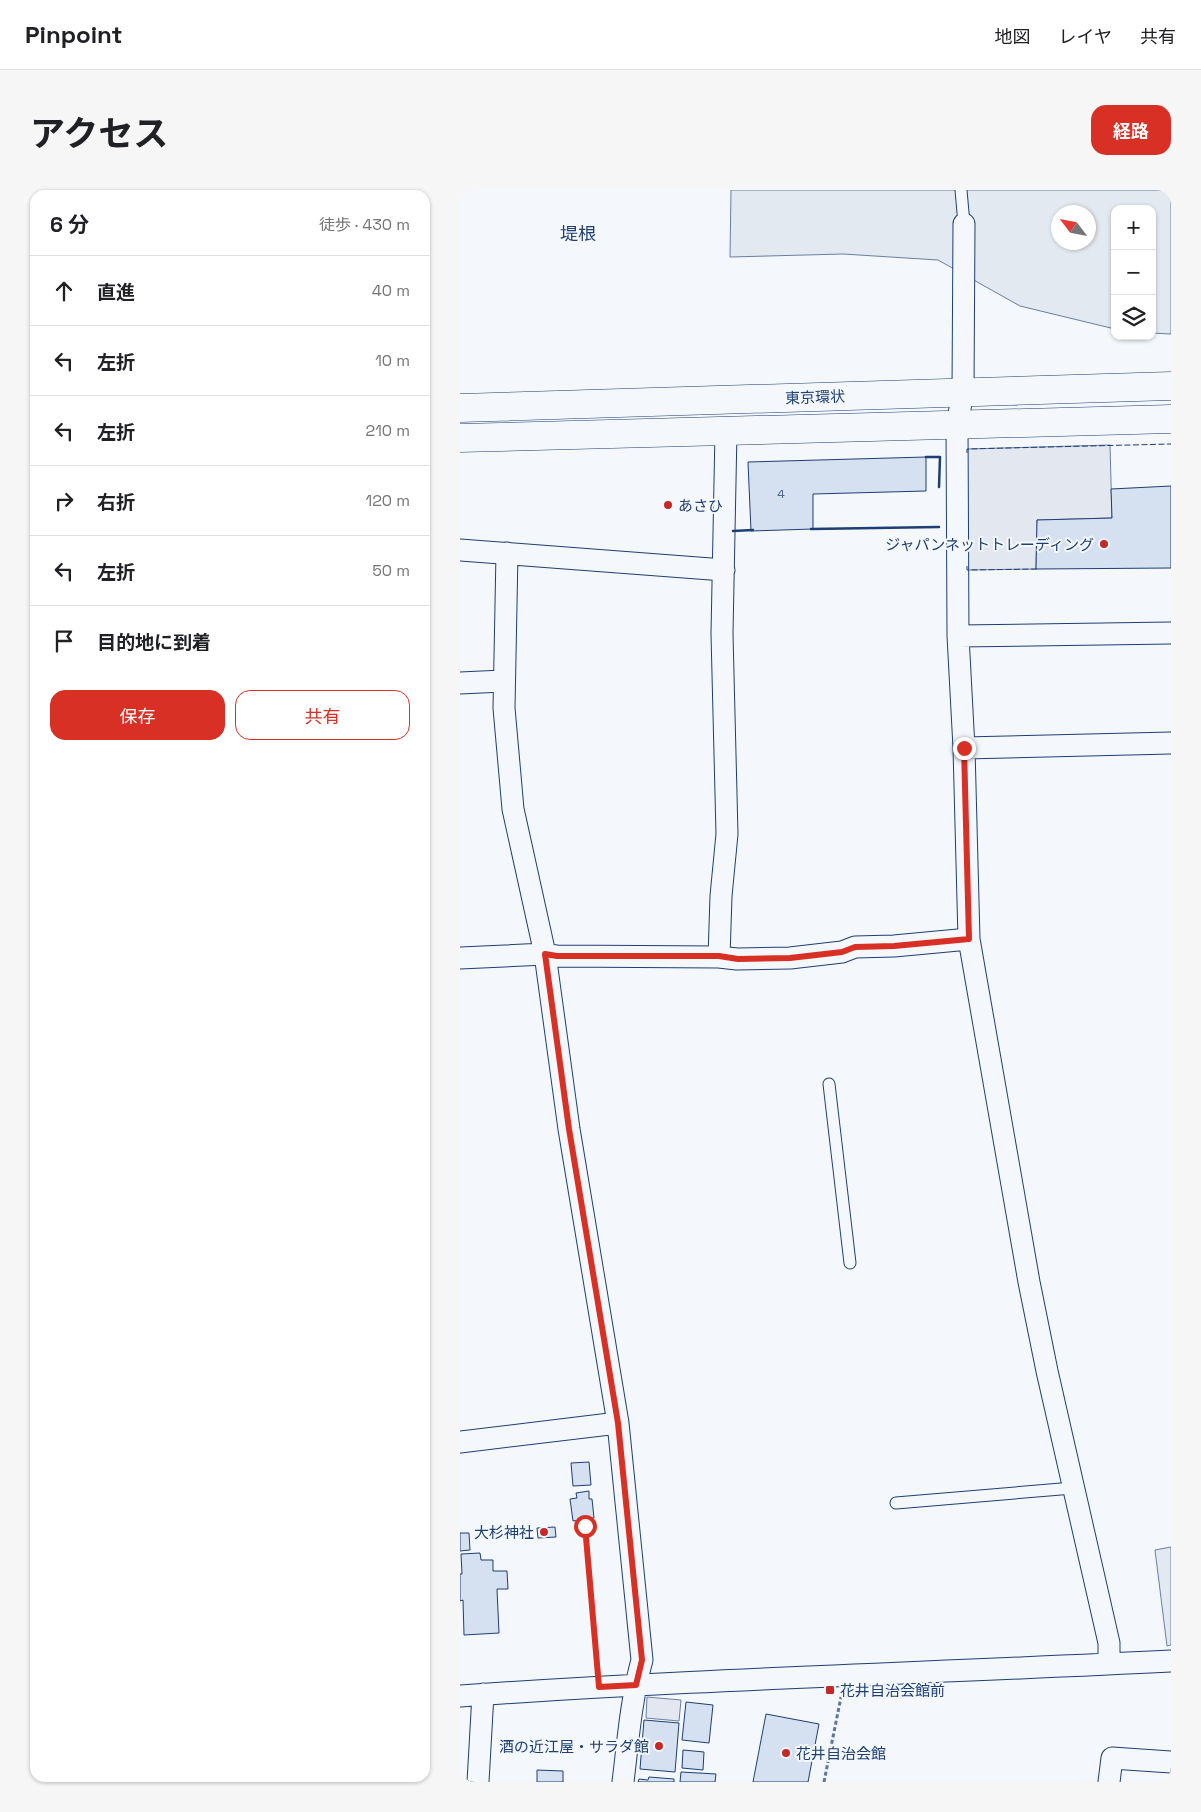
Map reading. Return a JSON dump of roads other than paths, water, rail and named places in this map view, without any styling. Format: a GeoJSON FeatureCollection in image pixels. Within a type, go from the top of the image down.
{"type":"FeatureCollection","features":[{"type":"Feature","properties":{"kind":"highway","name":"東京環状"},"geometry":{"type":"LineString","coordinates":[[460,408],[1171,386]]}},
{"type":"Feature","properties":{"kind":"highway"},"geometry":{"type":"LineString","coordinates":[[460,438],[1171,419]]}},
{"type":"Feature","properties":{"kind":"street"},"geometry":{"type":"LineString","coordinates":[[964,224],[964,392],[957,425],[958,636],[964,748],[969,939],[1029,1282],[1073,1488],[1109,1643],[1109,1664]]}},
{"type":"Feature","properties":{"kind":"street"},"geometry":{"type":"LineString","coordinates":[[719,956],[721,896],[727,834],[722,634],[726,431]]}},
{"type":"Feature","properties":{"kind":"street"},"geometry":{"type":"LineString","coordinates":[[460,550],[724,570]]}},
{"type":"Feature","properties":{"kind":"street"},"geometry":{"type":"LineString","coordinates":[[507,553],[503,680],[513,808],[545,954],[569,1129],[618,1423],[642,1660],[636,1685],[623,1782]]}},
{"type":"Feature","properties":{"kind":"street"},"geometry":{"type":"LineString","coordinates":[[958,636],[1171,633]]}},
{"type":"Feature","properties":{"kind":"street"},"geometry":{"type":"LineString","coordinates":[[460,683],[503,680]]}},
{"type":"Feature","properties":{"kind":"street"},"geometry":{"type":"LineString","coordinates":[[964,748],[1171,743]]}},
{"type":"Feature","properties":{"kind":"street"},"geometry":{"type":"LineString","coordinates":[[460,958],[545,954],[557,956],[719,956],[738,959],[790,958],[842,952],[855,947],[894,946],[969,939]]}},
{"type":"Feature","properties":{"kind":"street"},"geometry":{"type":"LineString","coordinates":[[460,1442],[618,1423]]}},
{"type":"Feature","properties":{"kind":"street"},"geometry":{"type":"LineString","coordinates":[[460,1696],[636,1685],[1171,1661]]}},
{"type":"Feature","properties":{"kind":"street"},"geometry":{"type":"LineString","coordinates":[[478,1782],[483,1694]]}},
{"type":"Feature","properties":{"kind":"street"},"geometry":{"type":"LineString","coordinates":[[1109,1782],[1112,1758],[1171,1762]]}},
{"type":"Feature","properties":{"kind":"lane"},"geometry":{"type":"LineString","coordinates":[[961,190],[964,224]]}},
{"type":"Feature","properties":{"kind":"lane"},"geometry":{"type":"LineString","coordinates":[[829,1084],[850,1263]]}},
{"type":"Feature","properties":{"kind":"lane"},"geometry":{"type":"LineString","coordinates":[[896,1503],[1073,1488]]}},
{"type":"Feature","properties":{"kind":"place","name":"あさひ"},"geometry":{"type":"Point","coordinates":[668,505]}},
{"type":"Feature","properties":{"kind":"place","name":"ジャパンネットトレーディング"},"geometry":{"type":"Point","coordinates":[1104,544]}},
{"type":"Feature","properties":{"kind":"place","name":"大杉神社"},"geometry":{"type":"Point","coordinates":[544,1532]}},
{"type":"Feature","properties":{"kind":"place","name":"花井自治会館前"},"geometry":{"type":"Point","coordinates":[830,1690]}},
{"type":"Feature","properties":{"kind":"place","name":"酒の近江屋・サラダ館"},"geometry":{"type":"Point","coordinates":[659,1746]}},
{"type":"Feature","properties":{"kind":"place","name":"花井自治会館"},"geometry":{"type":"Point","coordinates":[786,1753]}},
{"type":"Feature","properties":{"kind":"district","name":"堤根"},"geometry":{"type":"Point","coordinates":[578,233]}}]}
